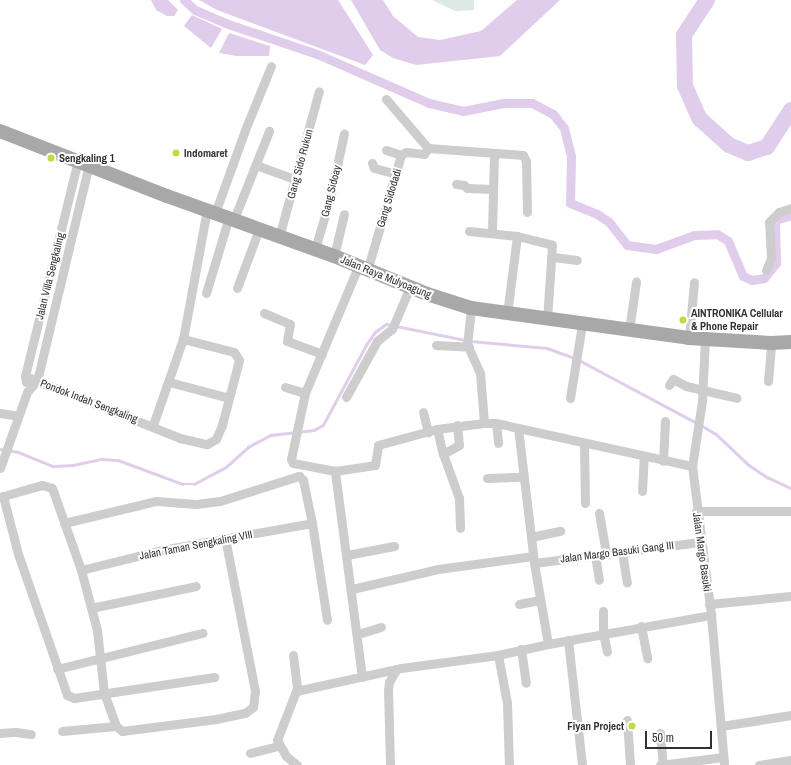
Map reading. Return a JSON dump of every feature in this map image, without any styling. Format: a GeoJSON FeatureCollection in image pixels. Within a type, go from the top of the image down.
{"type":"FeatureCollection","features":[{"type":"Feature","properties":{"kind":"main road","name":"Jalan Raya Mulyoagung"},"geometry":{"type":"LineString","coordinates":[[0,131],[279,237],[334,256],[410,287],[471,308],[582,325],[689,338],[772,343],[791,342]]}},
{"type":"Feature","properties":{"kind":"street"},"geometry":{"type":"LineString","coordinates":[[153,425],[169,382],[221,215],[271,66]]}},
{"type":"Feature","properties":{"kind":"street","name":"Gang Sido Rukun"},"geometry":{"type":"LineString","coordinates":[[279,237],[296,180],[319,91]]}},
{"type":"Feature","properties":{"kind":"street"},"geometry":{"type":"LineString","coordinates":[[386,99],[428,148],[525,156],[528,212]]}},
{"type":"Feature","properties":{"kind":"street"},"geometry":{"type":"LineString","coordinates":[[206,293],[221,215],[256,165],[269,131]]}},
{"type":"Feature","properties":{"kind":"street","name":"Gang Sidoay"},"geometry":{"type":"LineString","coordinates":[[315,249],[330,198],[344,133]]}},
{"type":"Feature","properties":{"kind":"street","name":"Gang Sidodadi"},"geometry":{"type":"LineString","coordinates":[[335,473],[293,464],[291,459],[294,437],[305,393],[363,269],[396,174],[401,155],[404,152],[424,154],[428,148]]}},
{"type":"Feature","properties":{"kind":"street"},"geometry":{"type":"LineString","coordinates":[[386,150],[401,155]]}},
{"type":"Feature","properties":{"kind":"street"},"geometry":{"type":"LineString","coordinates":[[492,231],[494,153]]}},
{"type":"Feature","properties":{"kind":"street","name":"Jalan Villa Sengkaling"},"geometry":{"type":"LineString","coordinates":[[27,392],[25,376],[52,270],[83,163]]}},
{"type":"Feature","properties":{"kind":"street","name":"Jalan Villa Sengkaling"},"geometry":{"type":"LineString","coordinates":[[1,466],[27,392],[37,381],[63,273],[83,163]]}},
{"type":"Feature","properties":{"kind":"street"},"geometry":{"type":"LineString","coordinates":[[372,163],[374,168],[396,174]]}},
{"type":"Feature","properties":{"kind":"street"},"geometry":{"type":"LineString","coordinates":[[256,165],[296,180]]}},
{"type":"Feature","properties":{"kind":"street"},"geometry":{"type":"LineString","coordinates":[[456,184],[464,185],[468,188],[493,189]]}},
{"type":"Feature","properties":{"kind":"street"},"geometry":{"type":"LineString","coordinates":[[766,270],[772,258],[770,222],[779,212],[791,208]]}},
{"type":"Feature","properties":{"kind":"street"},"geometry":{"type":"LineString","coordinates":[[334,256],[344,214]]}},
{"type":"Feature","properties":{"kind":"street"},"geometry":{"type":"LineString","coordinates":[[237,288],[259,229]]}},
{"type":"Feature","properties":{"kind":"street"},"geometry":{"type":"LineString","coordinates":[[470,230],[492,231],[552,245],[553,257],[547,320]]}},
{"type":"Feature","properties":{"kind":"street"},"geometry":{"type":"LineString","coordinates":[[507,314],[517,236]]}},
{"type":"Feature","properties":{"kind":"street"},"geometry":{"type":"LineString","coordinates":[[553,257],[577,260]]}},
{"type":"Feature","properties":{"kind":"street"},"geometry":{"type":"LineString","coordinates":[[52,270],[63,273]]}},
{"type":"Feature","properties":{"kind":"street"},"geometry":{"type":"LineString","coordinates":[[629,330],[636,282]]}},
{"type":"Feature","properties":{"kind":"street"},"geometry":{"type":"LineString","coordinates":[[689,338],[694,282]]}},
{"type":"Feature","properties":{"kind":"street"},"geometry":{"type":"LineString","coordinates":[[346,397],[377,341],[392,329],[399,316],[410,287]]}},
{"type":"Feature","properties":{"kind":"street"},"geometry":{"type":"LineString","coordinates":[[471,308],[468,343],[481,378],[484,423]]}},
{"type":"Feature","properties":{"kind":"street"},"geometry":{"type":"LineString","coordinates":[[264,313],[290,324],[287,341],[322,354]]}},
{"type":"Feature","properties":{"kind":"street"},"geometry":{"type":"LineString","coordinates":[[570,398],[582,325]]}},
{"type":"Feature","properties":{"kind":"street","name":"Pondok Indah Sengkaling"},"geometry":{"type":"LineString","coordinates":[[25,376],[153,425],[180,438],[207,444],[216,439],[222,425],[239,367],[238,356],[234,352],[183,339]]}},
{"type":"Feature","properties":{"kind":"street","name":"Jalan Margo Basuki"},"geometry":{"type":"LineString","coordinates":[[705,339],[703,389],[692,466],[696,511],[709,604],[724,761]]}},
{"type":"Feature","properties":{"kind":"street"},"geometry":{"type":"LineString","coordinates":[[436,345],[468,343]]}},
{"type":"Feature","properties":{"kind":"street"},"geometry":{"type":"LineString","coordinates":[[768,381],[772,343]]}},
{"type":"Feature","properties":{"kind":"street"},"geometry":{"type":"LineString","coordinates":[[669,385],[673,379],[686,386],[737,398]]}},
{"type":"Feature","properties":{"kind":"street"},"geometry":{"type":"LineString","coordinates":[[169,382],[229,398]]}},
{"type":"Feature","properties":{"kind":"street"},"geometry":{"type":"LineString","coordinates":[[285,387],[305,393]]}},
{"type":"Feature","properties":{"kind":"street"},"geometry":{"type":"LineString","coordinates":[[423,412],[433,430],[459,498],[460,528]]}},
{"type":"Feature","properties":{"kind":"street"},"geometry":{"type":"LineString","coordinates":[[0,413],[17,418]]}},
{"type":"Feature","properties":{"kind":"street"},"geometry":{"type":"LineString","coordinates":[[663,461],[665,421]]}},
{"type":"Feature","properties":{"kind":"street"},"geometry":{"type":"LineString","coordinates":[[496,423],[498,442]]}},
{"type":"Feature","properties":{"kind":"street"},"geometry":{"type":"LineString","coordinates":[[362,677],[358,634],[335,473],[375,465],[377,446],[456,425],[496,423],[584,444],[692,466]]}},
{"type":"Feature","properties":{"kind":"street"},"geometry":{"type":"LineString","coordinates":[[443,454],[459,445],[456,425]]}},
{"type":"Feature","properties":{"kind":"street"},"geometry":{"type":"LineString","coordinates":[[518,428],[522,478],[533,559],[548,644]]}},
{"type":"Feature","properties":{"kind":"street"},"geometry":{"type":"LineString","coordinates":[[584,444],[585,503]]}},
{"type":"Feature","properties":{"kind":"street"},"geometry":{"type":"LineString","coordinates":[[642,491],[644,457]]}},
{"type":"Feature","properties":{"kind":"street"},"geometry":{"type":"LineString","coordinates":[[64,523],[156,502],[196,504],[220,501],[295,476],[303,480],[312,523],[327,620]]}},
{"type":"Feature","properties":{"kind":"street"},"geometry":{"type":"LineString","coordinates":[[487,478],[522,478]]}},
{"type":"Feature","properties":{"kind":"street"},"geometry":{"type":"LineString","coordinates":[[214,677],[104,693],[70,697],[57,669],[18,554],[1,496],[48,485],[52,488],[81,570],[91,608],[101,656],[104,693],[116,726],[122,731],[153,729],[245,713],[252,707],[255,691],[225,538]]}},
{"type":"Feature","properties":{"kind":"street"},"geometry":{"type":"LineString","coordinates":[[696,511],[791,512]]}},
{"type":"Feature","properties":{"kind":"street"},"geometry":{"type":"LineString","coordinates":[[599,513],[606,553]]}},
{"type":"Feature","properties":{"kind":"street","name":"Jalan Taman Sengkaling VIII"},"geometry":{"type":"LineString","coordinates":[[81,570],[162,550],[312,523]]}},
{"type":"Feature","properties":{"kind":"street"},"geometry":{"type":"LineString","coordinates":[[531,537],[560,531]]}},
{"type":"Feature","properties":{"kind":"street","name":"Jalan Margo Basuki Gang III"},"geometry":{"type":"LineString","coordinates":[[352,589],[438,569],[533,559],[595,555],[700,542]]}},
{"type":"Feature","properties":{"kind":"street"},"geometry":{"type":"LineString","coordinates":[[347,555],[394,546]]}},
{"type":"Feature","properties":{"kind":"street"},"geometry":{"type":"LineString","coordinates":[[622,552],[627,583]]}},
{"type":"Feature","properties":{"kind":"street"},"geometry":{"type":"LineString","coordinates":[[595,555],[599,580]]}},
{"type":"Feature","properties":{"kind":"street"},"geometry":{"type":"LineString","coordinates":[[91,608],[196,586]]}},
{"type":"Feature","properties":{"kind":"street"},"geometry":{"type":"LineString","coordinates":[[709,604],[791,596]]}},
{"type":"Feature","properties":{"kind":"street"},"geometry":{"type":"LineString","coordinates":[[519,604],[540,600]]}},
{"type":"Feature","properties":{"kind":"street"},"geometry":{"type":"LineString","coordinates":[[603,611],[603,633],[607,652]]}},
{"type":"Feature","properties":{"kind":"street"},"geometry":{"type":"LineString","coordinates":[[297,690],[430,663],[498,655],[521,649],[641,626],[672,625],[710,615]]}},
{"type":"Feature","properties":{"kind":"street"},"geometry":{"type":"LineString","coordinates":[[641,626],[647,658]]}},
{"type":"Feature","properties":{"kind":"street"},"geometry":{"type":"LineString","coordinates":[[358,634],[380,627]]}},
{"type":"Feature","properties":{"kind":"street"},"geometry":{"type":"LineString","coordinates":[[57,669],[101,656],[203,633]]}},
{"type":"Feature","properties":{"kind":"street"},"geometry":{"type":"LineString","coordinates":[[568,640],[582,765]]}},
{"type":"Feature","properties":{"kind":"street"},"geometry":{"type":"LineString","coordinates":[[521,649],[526,683]]}},
{"type":"Feature","properties":{"kind":"street"},"geometry":{"type":"LineString","coordinates":[[293,655],[297,690],[277,740],[279,746],[297,765]]}},
{"type":"Feature","properties":{"kind":"street"},"geometry":{"type":"LineString","coordinates":[[498,655],[507,703],[509,765]]}},
{"type":"Feature","properties":{"kind":"street"},"geometry":{"type":"LineString","coordinates":[[390,765],[388,690],[389,682],[396,670]]}},
{"type":"Feature","properties":{"kind":"street"},"geometry":{"type":"LineString","coordinates":[[721,726],[791,714]]}},
{"type":"Feature","properties":{"kind":"street"},"geometry":{"type":"LineString","coordinates":[[628,720],[630,765]]}},
{"type":"Feature","properties":{"kind":"street"},"geometry":{"type":"LineString","coordinates":[[62,731],[116,726]]}},
{"type":"Feature","properties":{"kind":"street"},"geometry":{"type":"LineString","coordinates":[[0,733],[16,732],[31,734]]}},
{"type":"Feature","properties":{"kind":"street"},"geometry":{"type":"LineString","coordinates":[[660,733],[663,765]]}},
{"type":"Feature","properties":{"kind":"street"},"geometry":{"type":"LineString","coordinates":[[250,753],[279,746]]}},
{"type":"Feature","properties":{"kind":"street"},"geometry":{"type":"LineString","coordinates":[[759,765],[777,764],[791,760]]}},
{"type":"Feature","properties":{"kind":"street"},"geometry":{"type":"LineString","coordinates":[[660,765],[724,761]]}},
{"type":"Feature","properties":{"kind":"shaded area"},"geometry":{"type":"Polygon","coordinates":[[[151,0],[168,0],[178,10],[174,16],[167,16],[156,10],[151,0]]]}},
{"type":"Feature","properties":{"kind":"shaded area"},"geometry":{"type":"Polygon","coordinates":[[[199,0],[338,0],[373,55],[365,65],[217,10],[199,0]]]}},
{"type":"Feature","properties":{"kind":"shaded area"},"geometry":{"type":"Polygon","coordinates":[[[351,0],[383,0],[393,16],[418,37],[440,40],[481,31],[517,0],[560,0],[500,56],[416,65],[393,58],[380,50],[351,0]]]}},
{"type":"Feature","properties":{"kind":"shaded area"},"geometry":{"type":"Polygon","coordinates":[[[432,0],[474,0],[474,10],[455,11],[432,0]]]}},
{"type":"Feature","properties":{"kind":"shaded area"},"geometry":{"type":"Polygon","coordinates":[[[192,15],[222,29],[211,48],[184,26],[192,15]]]}},
{"type":"Feature","properties":{"kind":"shaded area"},"geometry":{"type":"Polygon","coordinates":[[[229,33],[270,46],[269,56],[237,56],[219,53],[229,33]]]}},
{"type":"Feature","properties":{"kind":"waterway"},"geometry":{"type":"LineString","coordinates":[[184,0],[195,10],[225,23],[317,54],[429,103],[463,111],[503,103],[532,103],[553,114],[564,128],[571,157],[570,203],[597,214],[609,222],[627,245],[656,249],[694,235],[717,234],[728,241],[743,276],[752,280],[764,278],[776,263],[775,220],[791,215]]}},
{"type":"Feature","properties":{"kind":"waterway"},"geometry":{"type":"LineString","coordinates":[[707,0],[684,35],[685,86],[700,119],[729,145],[748,153],[767,147],[791,110]]}},
{"type":"Feature","properties":{"kind":"waterway"},"geometry":{"type":"LineString","coordinates":[[0,449],[18,452],[53,466],[73,465],[102,459],[118,460],[183,484],[194,484],[226,467],[248,447],[271,435],[314,430],[323,425],[366,345],[375,332],[386,324],[465,340]]}},
{"type":"Feature","properties":{"kind":"waterway"},"geometry":{"type":"LineString","coordinates":[[470,341],[547,348],[575,358]]}},
{"type":"Feature","properties":{"kind":"waterway"},"geometry":{"type":"LineString","coordinates":[[579,360],[697,423]]}},
{"type":"Feature","properties":{"kind":"waterway"},"geometry":{"type":"LineString","coordinates":[[701,425],[716,434],[749,465],[767,477],[791,488]]}},
{"type":"Feature","properties":{"kind":"place","name":"Indomaret"},"geometry":{"type":"Point","coordinates":[176,153]}},
{"type":"Feature","properties":{"kind":"place","name":"Sengkaling 1"},"geometry":{"type":"Point","coordinates":[51,158]}},
{"type":"Feature","properties":{"kind":"place","name":"AINTRONIKA Cellular & Phone Repair"},"geometry":{"type":"Point","coordinates":[683,320]}},
{"type":"Feature","properties":{"kind":"place","name":"Fiyan Project"},"geometry":{"type":"Point","coordinates":[632,726]}}]}
